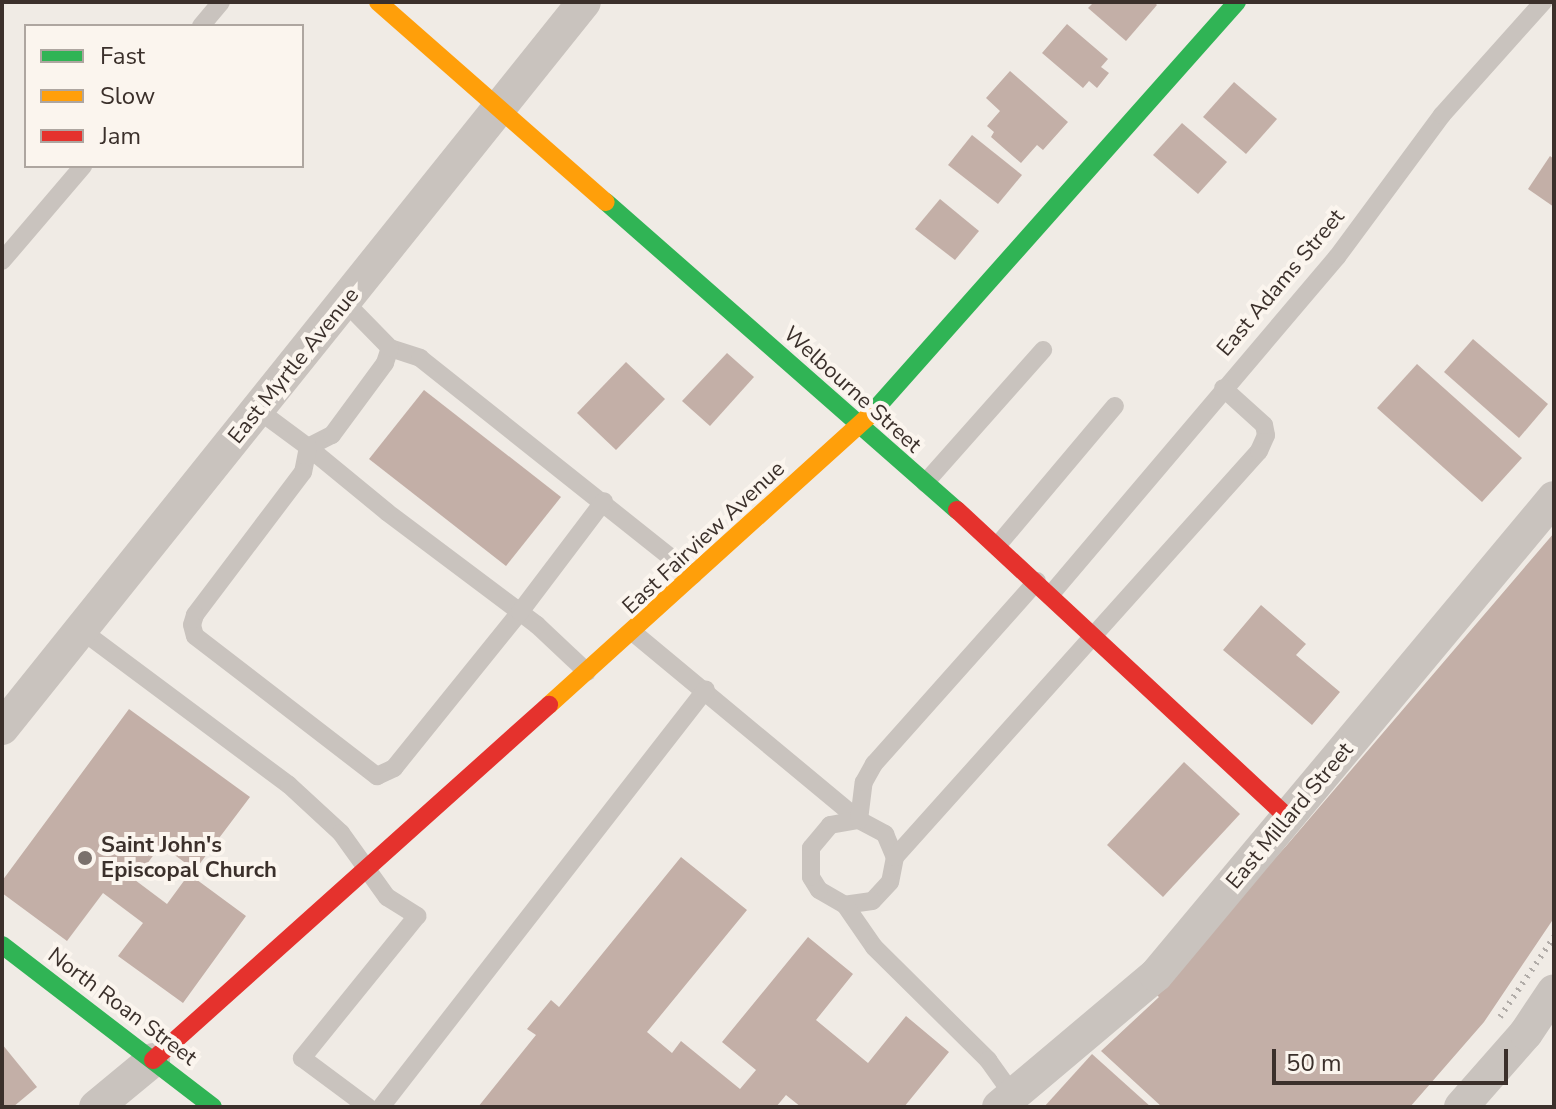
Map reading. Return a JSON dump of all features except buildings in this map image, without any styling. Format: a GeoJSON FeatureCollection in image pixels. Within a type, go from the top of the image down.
{"type":"FeatureCollection","features":[{"type":"Feature","properties":{"kind":"street","name":"Welbourne Street"},"geometry":{"type":"LineString","coordinates":[[378,2],[923,485],[1052,593],[1289,818]]}},
{"type":"Feature","properties":{"kind":"street","name":"East Myrtle Avenue"},"geometry":{"type":"LineString","coordinates":[[2,728],[584,2]]}},
{"type":"Feature","properties":{"kind":"street","name":"East Fairview Avenue"},"geometry":{"type":"LineString","coordinates":[[153,1060],[367,866],[635,634],[858,428],[1237,2]]}},
{"type":"Feature","properties":{"kind":"street","name":"East Millard Street"},"geometry":{"type":"LineString","coordinates":[[1006,1101],[1156,975],[1554,498]]}},
{"type":"Feature","properties":{"kind":"street","name":"North Roan Street"},"geometry":{"type":"LineString","coordinates":[[2,945],[213,1107]]}},
{"type":"Feature","properties":{"kind":"street"},"geometry":{"type":"LineString","coordinates":[[1461,1107],[1526,1033],[1554,991]]}},
{"type":"Feature","properties":{"kind":"street"},"geometry":{"type":"LineString","coordinates":[[96,1107],[153,1060]]}},
{"type":"Feature","properties":{"kind":"lane"},"geometry":{"type":"LineString","coordinates":[[203,24],[221,2]]}},
{"type":"Feature","properties":{"kind":"lane","name":"East Adams Street"},"geometry":{"type":"LineString","coordinates":[[1052,593],[1337,257],[1442,115],[1543,2]]}},
{"type":"Feature","properties":{"kind":"lane"},"geometry":{"type":"LineString","coordinates":[[2,261],[81,168]]}},
{"type":"Feature","properties":{"kind":"lane"},"geometry":{"type":"LineString","coordinates":[[345,302],[390,348],[420,358],[604,501],[697,578]]}},
{"type":"Feature","properties":{"kind":"lane"},"geometry":{"type":"LineString","coordinates":[[308,447],[332,435],[385,363],[390,348]]}},
{"type":"Feature","properties":{"kind":"lane"},"geometry":{"type":"LineString","coordinates":[[923,485],[1043,350]]}},
{"type":"Feature","properties":{"kind":"lane"},"geometry":{"type":"LineString","coordinates":[[845,905],[859,905],[883,893],[895,857],[1259,451],[1264,425],[1223,388]]}},
{"type":"Feature","properties":{"kind":"lane"},"geometry":{"type":"LineString","coordinates":[[997,546],[1115,406]]}},
{"type":"Feature","properties":{"kind":"lane"},"geometry":{"type":"LineString","coordinates":[[258,410],[520,612],[589,674]]}},
{"type":"Feature","properties":{"kind":"lane"},"geometry":{"type":"LineString","coordinates":[[308,447],[303,472],[195,615],[192,625],[195,636],[365,772],[377,776],[394,768],[520,612],[604,501]]}},
{"type":"Feature","properties":{"kind":"lane"},"geometry":{"type":"LineString","coordinates":[[859,820],[864,782],[874,764],[1037,581]]}},
{"type":"Feature","properties":{"kind":"lane"},"geometry":{"type":"LineString","coordinates":[[81,630],[289,785],[341,833],[387,897],[417,916],[302,1058],[368,1107]]}},
{"type":"Feature","properties":{"kind":"lane"},"geometry":{"type":"LineString","coordinates":[[635,634],[706,689],[859,820],[885,834],[895,857]]}},
{"type":"Feature","properties":{"kind":"lane"},"geometry":{"type":"LineString","coordinates":[[381,1107],[706,689]]}},
{"type":"Feature","properties":{"kind":"lane"},"geometry":{"type":"LineString","coordinates":[[859,820],[830,825],[811,848],[811,877],[819,890],[845,905],[874,947],[988,1060],[1006,1101]]}},
{"type":"Feature","properties":{"kind":"railway"},"geometry":{"type":"LineString","coordinates":[[1500,1017],[1554,937]]}},
{"type":"Feature","properties":{"kind":"traffic: fast"},"geometry":{"type":"LineString","coordinates":[[871,414],[1237,2]]}},
{"type":"Feature","properties":{"kind":"traffic: fast"},"geometry":{"type":"LineString","coordinates":[[606,202],[957,510]]}},
{"type":"Feature","properties":{"kind":"traffic: fast"},"geometry":{"type":"LineString","coordinates":[[2,945],[213,1107]]}},
{"type":"Feature","properties":{"kind":"traffic: slow"},"geometry":{"type":"LineString","coordinates":[[378,2],[606,202]]}},
{"type":"Feature","properties":{"kind":"traffic: slow"},"geometry":{"type":"LineString","coordinates":[[549,705],[871,414]]}},
{"type":"Feature","properties":{"kind":"traffic: jam"},"geometry":{"type":"LineString","coordinates":[[957,510],[1289,818]]}},
{"type":"Feature","properties":{"kind":"traffic: jam"},"geometry":{"type":"LineString","coordinates":[[153,1060],[549,705]]}},
{"type":"Feature","properties":{"kind":"place","name":"Saint John's Episcopal Church"},"geometry":{"type":"Point","coordinates":[85,858]}}]}
